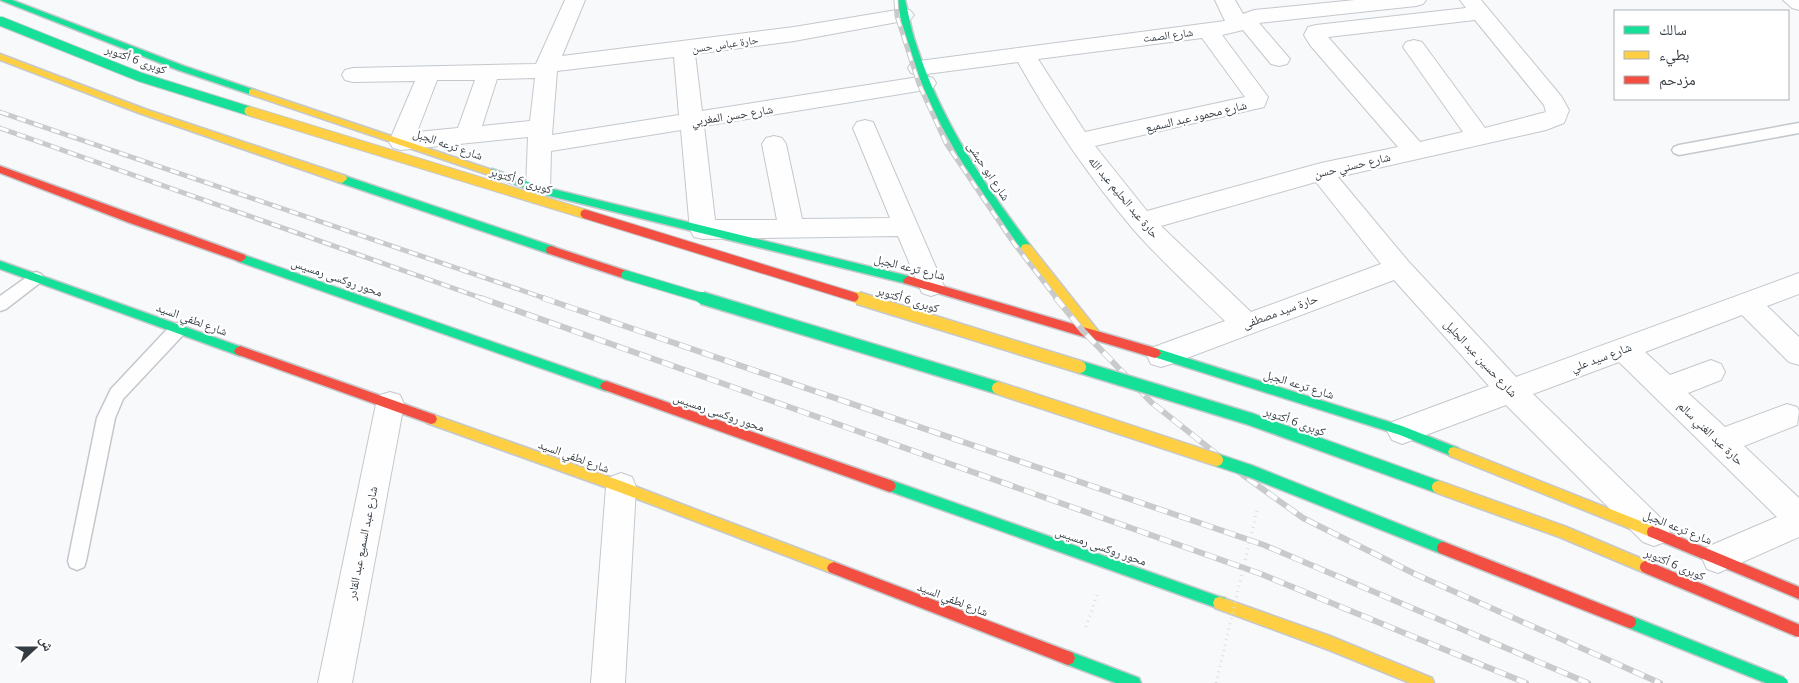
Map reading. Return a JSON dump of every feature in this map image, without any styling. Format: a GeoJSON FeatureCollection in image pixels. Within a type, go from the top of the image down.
{"type":"FeatureCollection","features":[{"type":"Feature","properties":{"kind":"main road","name":"شارع ترعه الجبل"},"geometry":{"type":"LineString","coordinates":[[4,0],[182,68],[538,189],[930,286],[1095,335],[1402,431],[1718,558],[1799,593]]}},
{"type":"Feature","properties":{"kind":"main road","name":"شارع ابو حبشى"},"geometry":{"type":"LineString","coordinates":[[902,8],[922,76],[962,158],[1017,238],[1095,335]]}},
{"type":"Feature","properties":{"kind":"main road","name":"كوبرى 6 أكتوبر"},"geometry":{"type":"LineString","coordinates":[[0,21],[140,76],[1250,419],[1563,532],[1799,631]]}},
{"type":"Feature","properties":{"kind":"main road"},"geometry":{"type":"LineString","coordinates":[[0,58],[142,111],[626,275],[982,383],[1250,472],[1782,683]]}},
{"type":"Feature","properties":{"kind":"main road","name":"محور روكسى رمسيس"},"geometry":{"type":"LineString","coordinates":[[0,169],[143,224],[1220,603],[1330,643],[1427,683]]}},
{"type":"Feature","properties":{"kind":"main road","name":"شارع لطفي السيد"},"geometry":{"type":"LineString","coordinates":[[0,265],[621,487],[1134,683]]}},
{"type":"Feature","properties":{"kind":"street"},"geometry":{"type":"LineString","coordinates":[[538,189],[546,68],[575,0]]}},
{"type":"Feature","properties":{"kind":"street"},"geometry":{"type":"LineString","coordinates":[[1226,0],[1242,23],[1279,59]]}},
{"type":"Feature","properties":{"kind":"street","name":"شارع الصمت"},"geometry":{"type":"LineString","coordinates":[[922,76],[1024,54],[1207,30],[1242,23],[1254,17],[1416,0]]}},
{"type":"Feature","properties":{"kind":"street"},"geometry":{"type":"LineString","coordinates":[[1793,0],[1799,4]]}},
{"type":"Feature","properties":{"kind":"street"},"geometry":{"type":"LineString","coordinates":[[1415,151],[1314,35],[1316,32],[1476,7]]}},
{"type":"Feature","properties":{"kind":"street","name":"شارع حسني حسن"},"geometry":{"type":"LineString","coordinates":[[1143,222],[1322,172],[1546,122],[1556,117],[1558,110],[1553,101],[1476,7]]}},
{"type":"Feature","properties":{"kind":"street","name":"حارة عباس حسن"},"geometry":{"type":"LineString","coordinates":[[353,75],[488,73],[546,68],[794,34],[902,8]]}},
{"type":"Feature","properties":{"kind":"street","name":"شارع محمود عبد السميع"},"geometry":{"type":"LineString","coordinates":[[1078,142],[1256,102],[1257,97],[1207,30]]}},
{"type":"Feature","properties":{"kind":"street"},"geometry":{"type":"LineString","coordinates":[[1414,47],[1479,137]]}},
{"type":"Feature","properties":{"kind":"street"},"geometry":{"type":"LineString","coordinates":[[684,49],[703,230],[906,227]]}},
{"type":"Feature","properties":{"kind":"street","name":"حارة عبد الحليم عبد الله"},"geometry":{"type":"LineString","coordinates":[[1024,54],[1044,90],[1078,142],[1143,222],[1190,272],[1245,324]]}},
{"type":"Feature","properties":{"kind":"street"},"geometry":{"type":"LineString","coordinates":[[467,136],[488,73]]}},
{"type":"Feature","properties":{"kind":"street"},"geometry":{"type":"LineString","coordinates":[[402,142],[428,74]]}},
{"type":"Feature","properties":{"kind":"street","name":"شارع حسن المغربي"},"geometry":{"type":"LineString","coordinates":[[402,142],[467,136],[540,137],[692,121],[922,76]]}},
{"type":"Feature","properties":{"kind":"street"},"geometry":{"type":"LineString","coordinates":[[865,128],[930,286]]}},
{"type":"Feature","properties":{"kind":"street"},"geometry":{"type":"LineString","coordinates":[[774,144],[792,229]]}},
{"type":"Feature","properties":{"kind":"street","name":"شارع حسين عبد الجليل"},"geometry":{"type":"LineString","coordinates":[[1322,172],[1398,268],[1511,391],[1654,532]]}},
{"type":"Feature","properties":{"kind":"street","name":"حارة سيد مصطفى"},"geometry":{"type":"LineString","coordinates":[[1161,356],[1398,268]]}},
{"type":"Feature","properties":{"kind":"street","name":"شارع سيد علي"},"geometry":{"type":"LineString","coordinates":[[1402,431],[1799,283]]}},
{"type":"Feature","properties":{"kind":"street"},"geometry":{"type":"LineString","coordinates":[[1746,303],[1799,354]]}},
{"type":"Feature","properties":{"kind":"street","name":"حارة عبد الغني سالم"},"geometry":{"type":"LineString","coordinates":[[1624,349],[1799,518]]}},
{"type":"Feature","properties":{"kind":"street"},"geometry":{"type":"LineString","coordinates":[[1665,389],[1711,372]]}},
{"type":"Feature","properties":{"kind":"street","name":"شارع عبد السميع عبد القادر"},"geometry":{"type":"LineString","coordinates":[[335,683],[390,404]]}},
{"type":"Feature","properties":{"kind":"street"},"geometry":{"type":"LineString","coordinates":[[1720,442],[1787,416]]}},
{"type":"Feature","properties":{"kind":"street"},"geometry":{"type":"LineString","coordinates":[[608,683],[621,487]]}},
{"type":"Feature","properties":{"kind":"street"},"geometry":{"type":"LineString","coordinates":[[1718,558],[1799,522]]}},
{"type":"Feature","properties":{"kind":"lane"},"geometry":{"type":"LineString","coordinates":[[1679,150],[1799,128]]}},
{"type":"Feature","properties":{"kind":"lane"},"geometry":{"type":"LineString","coordinates":[[0,306],[36,278]]}},
{"type":"Feature","properties":{"kind":"lane"},"geometry":{"type":"LineString","coordinates":[[77,561],[106,418],[117,394],[136,371],[178,329]]}},
{"type":"Feature","properties":{"kind":"path"},"geometry":{"type":"LineString","coordinates":[[1216,683],[1259,502]]}},
{"type":"Feature","properties":{"kind":"path"},"geometry":{"type":"LineString","coordinates":[[1075,660],[1100,586]]}},
{"type":"Feature","properties":{"kind":"railway"},"geometry":{"type":"LineString","coordinates":[[896,0],[897,16],[919,84],[946,143],[1013,242],[1057,299]]}},
{"type":"Feature","properties":{"kind":"railway"},"geometry":{"type":"LineString","coordinates":[[0,112],[547,299]]}},
{"type":"Feature","properties":{"kind":"railway"},"geometry":{"type":"LineString","coordinates":[[0,128],[484,299]]}},
{"type":"Feature","properties":{"kind":"railway"},"geometry":{"type":"LineString","coordinates":[[481,298],[1261,574],[1526,683]]}},
{"type":"Feature","properties":{"kind":"railway"},"geometry":{"type":"LineString","coordinates":[[543,298],[1264,545],[1588,683]]}},
{"type":"Feature","properties":{"kind":"railway"},"geometry":{"type":"LineString","coordinates":[[1056,298],[1083,331],[1151,402],[1243,475],[1303,518],[1417,575],[1660,683]]}},
{"type":"Feature","properties":{"kind":"traffic: fast"},"geometry":{"type":"LineString","coordinates":[[4,0],[181,68],[252,92]]}},
{"type":"Feature","properties":{"kind":"traffic: fast"},"geometry":{"type":"LineString","coordinates":[[901,0],[913,49],[934,103],[976,178],[1026,248]]}},
{"type":"Feature","properties":{"kind":"traffic: fast"},"geometry":{"type":"LineString","coordinates":[[0,21],[140,77],[249,111]]}},
{"type":"Feature","properties":{"kind":"traffic: fast"},"geometry":{"type":"LineString","coordinates":[[492,173],[538,189],[908,280]]}},
{"type":"Feature","properties":{"kind":"traffic: fast"},"geometry":{"type":"LineString","coordinates":[[342,179],[551,250]]}},
{"type":"Feature","properties":{"kind":"traffic: fast"},"geometry":{"type":"LineString","coordinates":[[241,258],[606,386]]}},
{"type":"Feature","properties":{"kind":"traffic: fast"},"geometry":{"type":"LineString","coordinates":[[0,265],[240,351]]}},
{"type":"Feature","properties":{"kind":"traffic: fast"},"geometry":{"type":"LineString","coordinates":[[626,275],[998,388]]}},
{"type":"Feature","properties":{"kind":"traffic: fast"},"geometry":{"type":"LineString","coordinates":[[1155,353],[1402,431],[1454,452]]}},
{"type":"Feature","properties":{"kind":"traffic: fast"},"geometry":{"type":"LineString","coordinates":[[1080,367],[1250,419],[1438,487]]}},
{"type":"Feature","properties":{"kind":"traffic: fast"},"geometry":{"type":"LineString","coordinates":[[1217,460],[1250,471],[1443,548]]}},
{"type":"Feature","properties":{"kind":"traffic: fast"},"geometry":{"type":"LineString","coordinates":[[890,486],[1220,603]]}},
{"type":"Feature","properties":{"kind":"traffic: fast"},"geometry":{"type":"LineString","coordinates":[[1630,622],[1782,683]]}},
{"type":"Feature","properties":{"kind":"traffic: fast"},"geometry":{"type":"LineString","coordinates":[[1068,658],[1134,683]]}},
{"type":"Feature","properties":{"kind":"traffic: slow"},"geometry":{"type":"LineString","coordinates":[[0,57],[142,111],[342,179]]}},
{"type":"Feature","properties":{"kind":"traffic: slow"},"geometry":{"type":"LineString","coordinates":[[252,92],[492,173]]}},
{"type":"Feature","properties":{"kind":"traffic: slow"},"geometry":{"type":"LineString","coordinates":[[249,111],[585,214]]}},
{"type":"Feature","properties":{"kind":"traffic: slow"},"geometry":{"type":"LineString","coordinates":[[1026,248],[1095,335]]}},
{"type":"Feature","properties":{"kind":"traffic: slow"},"geometry":{"type":"LineString","coordinates":[[854,297],[1080,367]]}},
{"type":"Feature","properties":{"kind":"traffic: slow"},"geometry":{"type":"LineString","coordinates":[[998,388],[1217,460]]}},
{"type":"Feature","properties":{"kind":"traffic: slow"},"geometry":{"type":"LineString","coordinates":[[431,419],[621,487],[834,568]]}},
{"type":"Feature","properties":{"kind":"traffic: slow"},"geometry":{"type":"LineString","coordinates":[[1454,452],[1653,532]]}},
{"type":"Feature","properties":{"kind":"traffic: slow"},"geometry":{"type":"LineString","coordinates":[[1438,487],[1563,532],[1646,567]]}},
{"type":"Feature","properties":{"kind":"traffic: slow"},"geometry":{"type":"LineString","coordinates":[[1220,603],[1330,643],[1427,683]]}},
{"type":"Feature","properties":{"kind":"traffic: jam"},"geometry":{"type":"LineString","coordinates":[[0,169],[241,258]]}},
{"type":"Feature","properties":{"kind":"traffic: jam"},"geometry":{"type":"LineString","coordinates":[[585,214],[854,297]]}},
{"type":"Feature","properties":{"kind":"traffic: jam"},"geometry":{"type":"LineString","coordinates":[[551,250],[626,275]]}},
{"type":"Feature","properties":{"kind":"traffic: jam"},"geometry":{"type":"LineString","coordinates":[[908,280],[1155,353]]}},
{"type":"Feature","properties":{"kind":"traffic: jam"},"geometry":{"type":"LineString","coordinates":[[240,351],[431,419]]}},
{"type":"Feature","properties":{"kind":"traffic: jam"},"geometry":{"type":"LineString","coordinates":[[606,386],[890,486]]}},
{"type":"Feature","properties":{"kind":"traffic: jam"},"geometry":{"type":"LineString","coordinates":[[1653,532],[1799,593]]}},
{"type":"Feature","properties":{"kind":"traffic: jam"},"geometry":{"type":"LineString","coordinates":[[1443,548],[1630,622]]}},
{"type":"Feature","properties":{"kind":"traffic: jam"},"geometry":{"type":"LineString","coordinates":[[1646,567],[1799,631]]}},
{"type":"Feature","properties":{"kind":"traffic: jam"},"geometry":{"type":"LineString","coordinates":[[834,568],[1068,658]]}}]}
